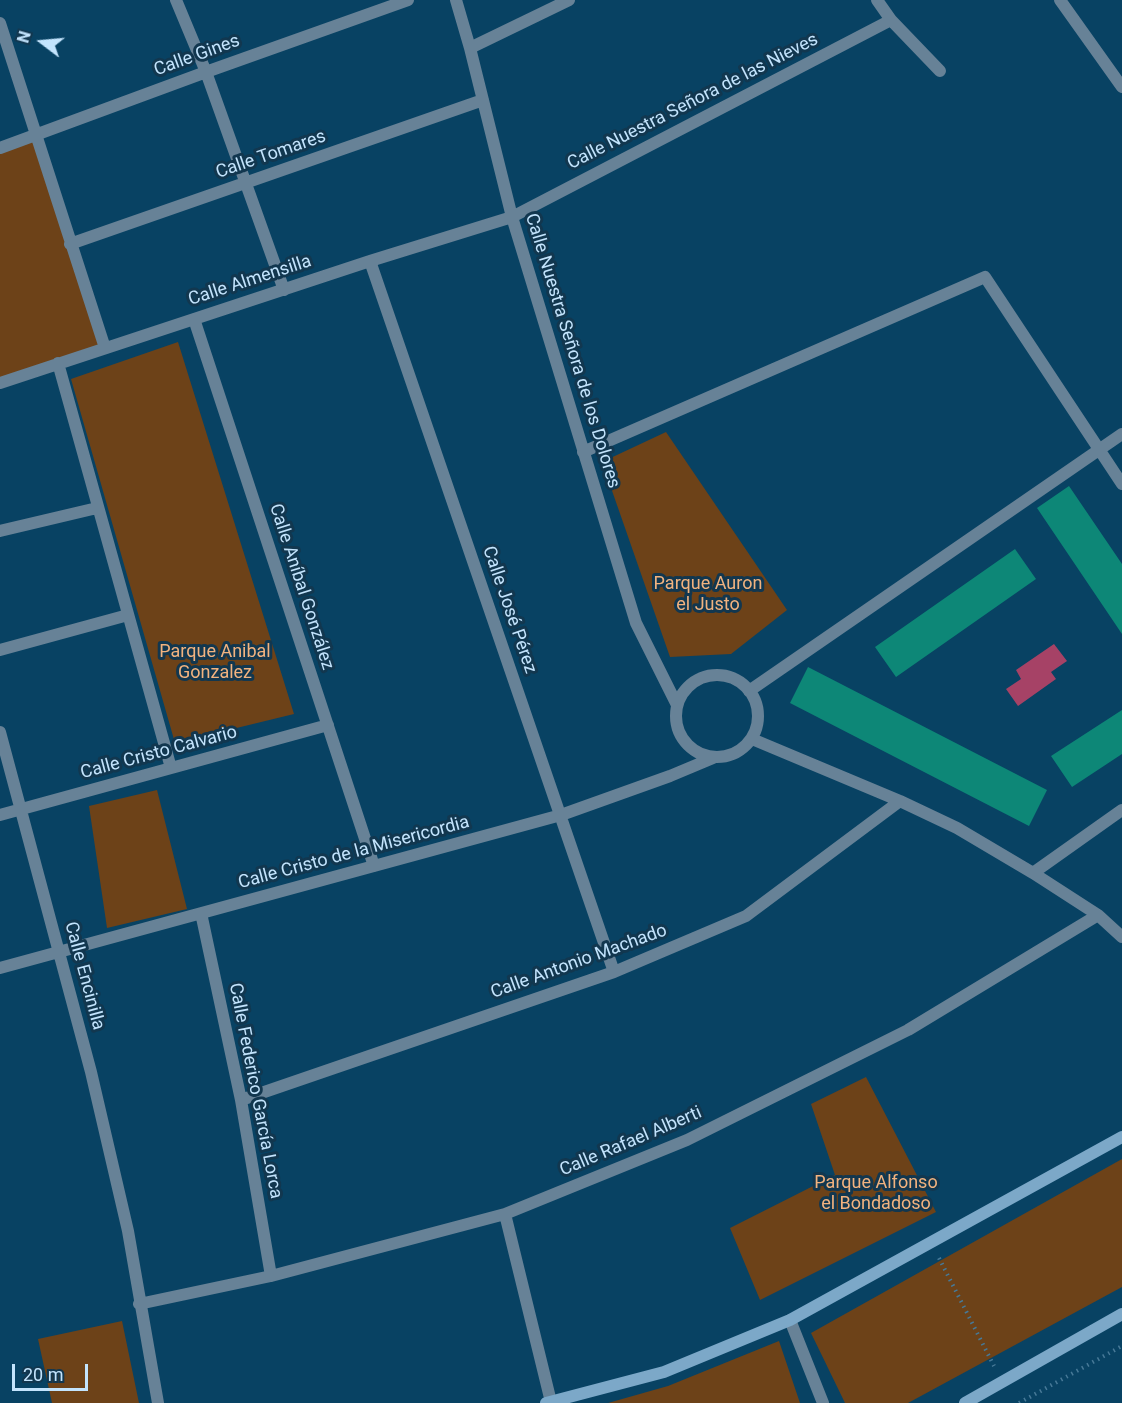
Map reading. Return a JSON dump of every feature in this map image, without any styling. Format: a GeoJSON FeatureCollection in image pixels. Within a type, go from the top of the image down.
{"type":"FeatureCollection","features":[{"type":"Feature","properties":{"kind":"main road"},"geometry":{"type":"LineString","coordinates":[[548,1402],[664,1372],[790,1320],[1122,1137]]}},
{"type":"Feature","properties":{"kind":"main road"},"geometry":{"type":"LineString","coordinates":[[965,1403],[1122,1314]]}},
{"type":"Feature","properties":{"kind":"street"},"geometry":{"type":"LineString","coordinates":[[176,0],[206,72],[284,290]]}},
{"type":"Feature","properties":{"kind":"street","name":"Calle Gines"},"geometry":{"type":"LineString","coordinates":[[0,148],[408,0]]}},
{"type":"Feature","properties":{"kind":"street","name":"Calle Nuestra Señora de los Dolores"},"geometry":{"type":"LineString","coordinates":[[456,0],[512,217],[636,622],[677,705]]}},
{"type":"Feature","properties":{"kind":"street"},"geometry":{"type":"LineString","coordinates":[[470,48],[569,0]]}},
{"type":"Feature","properties":{"kind":"street"},"geometry":{"type":"LineString","coordinates":[[877,0],[891,20],[940,71]]}},
{"type":"Feature","properties":{"kind":"street"},"geometry":{"type":"LineString","coordinates":[[1060,0],[1122,87]]}},
{"type":"Feature","properties":{"kind":"street","name":"Calle Nuestra Señora de las Nieves"},"geometry":{"type":"LineString","coordinates":[[512,217],[891,20]]}},
{"type":"Feature","properties":{"kind":"street"},"geometry":{"type":"LineString","coordinates":[[0,23],[105,348]]}},
{"type":"Feature","properties":{"kind":"street","name":"Calle Tomares"},"geometry":{"type":"LineString","coordinates":[[70,244],[483,100]]}},
{"type":"Feature","properties":{"kind":"street","name":"Calle Almensilla"},"geometry":{"type":"LineString","coordinates":[[0,383],[370,261],[512,217]]}},
{"type":"Feature","properties":{"kind":"street","name":"Calle José Pérez"},"geometry":{"type":"LineString","coordinates":[[370,261],[614,972]]}},
{"type":"Feature","properties":{"kind":"street"},"geometry":{"type":"LineString","coordinates":[[583,452],[985,277],[1122,484]]}},
{"type":"Feature","properties":{"kind":"street","name":"Calle Aníbal González"},"geometry":{"type":"LineString","coordinates":[[194,319],[374,866]]}},
{"type":"Feature","properties":{"kind":"street"},"geometry":{"type":"LineString","coordinates":[[58,363],[171,768]]}},
{"type":"Feature","properties":{"kind":"street"},"geometry":{"type":"LineString","coordinates":[[749,691],[1122,434]]}},
{"type":"Feature","properties":{"kind":"street"},"geometry":{"type":"LineString","coordinates":[[0,531],[97,508]]}},
{"type":"Feature","properties":{"kind":"street"},"geometry":{"type":"LineString","coordinates":[[0,650],[128,615]]}},
{"type":"Feature","properties":{"kind":"street"},"geometry":{"type":"LineString","coordinates":[[708,675],[722,675],[735,679],[749,691],[758,712],[757,726],[752,739],[743,749],[731,755],[713,758],[692,750],[682,740],[675,715],[677,705],[684,690],[695,680],[708,675]]}},
{"type":"Feature","properties":{"kind":"street","name":"Calle Cristo Calvario"},"geometry":{"type":"LineString","coordinates":[[0,815],[328,725]]}},
{"type":"Feature","properties":{"kind":"street","name":"Calle Encinilla"},"geometry":{"type":"LineString","coordinates":[[0,732],[91,1072],[128,1231],[158,1403]]}},
{"type":"Feature","properties":{"kind":"street"},"geometry":{"type":"LineString","coordinates":[[752,739],[900,801],[957,828],[1098,915],[1122,937]]}},
{"type":"Feature","properties":{"kind":"street","name":"Calle Cristo de la Misericordia"},"geometry":{"type":"LineString","coordinates":[[0,968],[561,815],[713,758]]}},
{"type":"Feature","properties":{"kind":"street","name":"Calle Antonio Machado"},"geometry":{"type":"LineString","coordinates":[[241,1100],[614,972],[746,916],[900,801]]}},
{"type":"Feature","properties":{"kind":"street"},"geometry":{"type":"LineString","coordinates":[[1033,873],[1122,810]]}},
{"type":"Feature","properties":{"kind":"street","name":"Calle Federico García Lorca"},"geometry":{"type":"LineString","coordinates":[[201,914],[241,1100],[271,1276]]}},
{"type":"Feature","properties":{"kind":"street","name":"Calle Rafael Alberti"},"geometry":{"type":"LineString","coordinates":[[140,1304],[271,1276],[505,1214],[687,1140],[908,1030],[1098,915]]}},
{"type":"Feature","properties":{"kind":"street"},"geometry":{"type":"LineString","coordinates":[[505,1214],[548,1402]]}},
{"type":"Feature","properties":{"kind":"street"},"geometry":{"type":"LineString","coordinates":[[790,1320],[823,1403]]}},
{"type":"Feature","properties":{"kind":"path"},"geometry":{"type":"LineString","coordinates":[[931,1242],[1002,1383]]}},
{"type":"Feature","properties":{"kind":"path"},"geometry":{"type":"LineString","coordinates":[[1019,1403],[1122,1346]]}},
{"type":"Feature","properties":{"kind":"green space"},"geometry":{"type":"Polygon","coordinates":[[[37,134],[105,348],[0,383],[0,148],[37,134]]]}},
{"type":"Feature","properties":{"kind":"green space","name":"Parque Anibal Gonzalez"},"geometry":{"type":"Polygon","coordinates":[[[178,342],[294,714],[175,743],[71,379],[178,342]]]}},
{"type":"Feature","properties":{"kind":"green space","name":"Parque Auron el Justo"},"geometry":{"type":"Polygon","coordinates":[[[666,432],[787,610],[731,654],[670,657],[602,462],[666,432]]]}},
{"type":"Feature","properties":{"kind":"green space"},"geometry":{"type":"Polygon","coordinates":[[[157,790],[187,909],[107,928],[89,806],[157,790]]]}},
{"type":"Feature","properties":{"kind":"green space","name":"Parque Alfonso el Bondadoso"},"geometry":{"type":"Polygon","coordinates":[[[866,1077],[936,1212],[760,1300],[730,1228],[835,1175],[811,1104],[866,1077]]]}},
{"type":"Feature","properties":{"kind":"green space"},"geometry":{"type":"Polygon","coordinates":[[[1122,1159],[1122,1287],[908,1403],[845,1403],[811,1333],[1122,1159]]]}},
{"type":"Feature","properties":{"kind":"green space"},"geometry":{"type":"Polygon","coordinates":[[[122,1321],[139,1403],[52,1403],[38,1339],[122,1321]]]}},
{"type":"Feature","properties":{"kind":"green space"},"geometry":{"type":"Polygon","coordinates":[[[779,1341],[800,1403],[608,1403],[668,1386],[779,1341]]]}},
{"type":"Feature","properties":{"kind":"shaded area"},"geometry":{"type":"Polygon","coordinates":[[[1054,644],[1067,661],[1051,672],[1056,679],[1018,706],[1006,689],[1021,679],[1016,670],[1054,644]]]}},
{"type":"Feature","properties":{"kind":"building"},"geometry":{"type":"Polygon","coordinates":[[[1069,486],[1122,564],[1122,634],[1037,508],[1069,486]]]}},
{"type":"Feature","properties":{"kind":"building"},"geometry":{"type":"Polygon","coordinates":[[[1015,549],[1036,579],[896,677],[875,647],[1015,549]]]}},
{"type":"Feature","properties":{"kind":"building"},"geometry":{"type":"Polygon","coordinates":[[[808,667],[1047,790],[1029,826],[790,703],[808,667]]]}},
{"type":"Feature","properties":{"kind":"building"},"geometry":{"type":"Polygon","coordinates":[[[1122,710],[1122,754],[1072,787],[1051,756],[1122,710]]]}}]}
